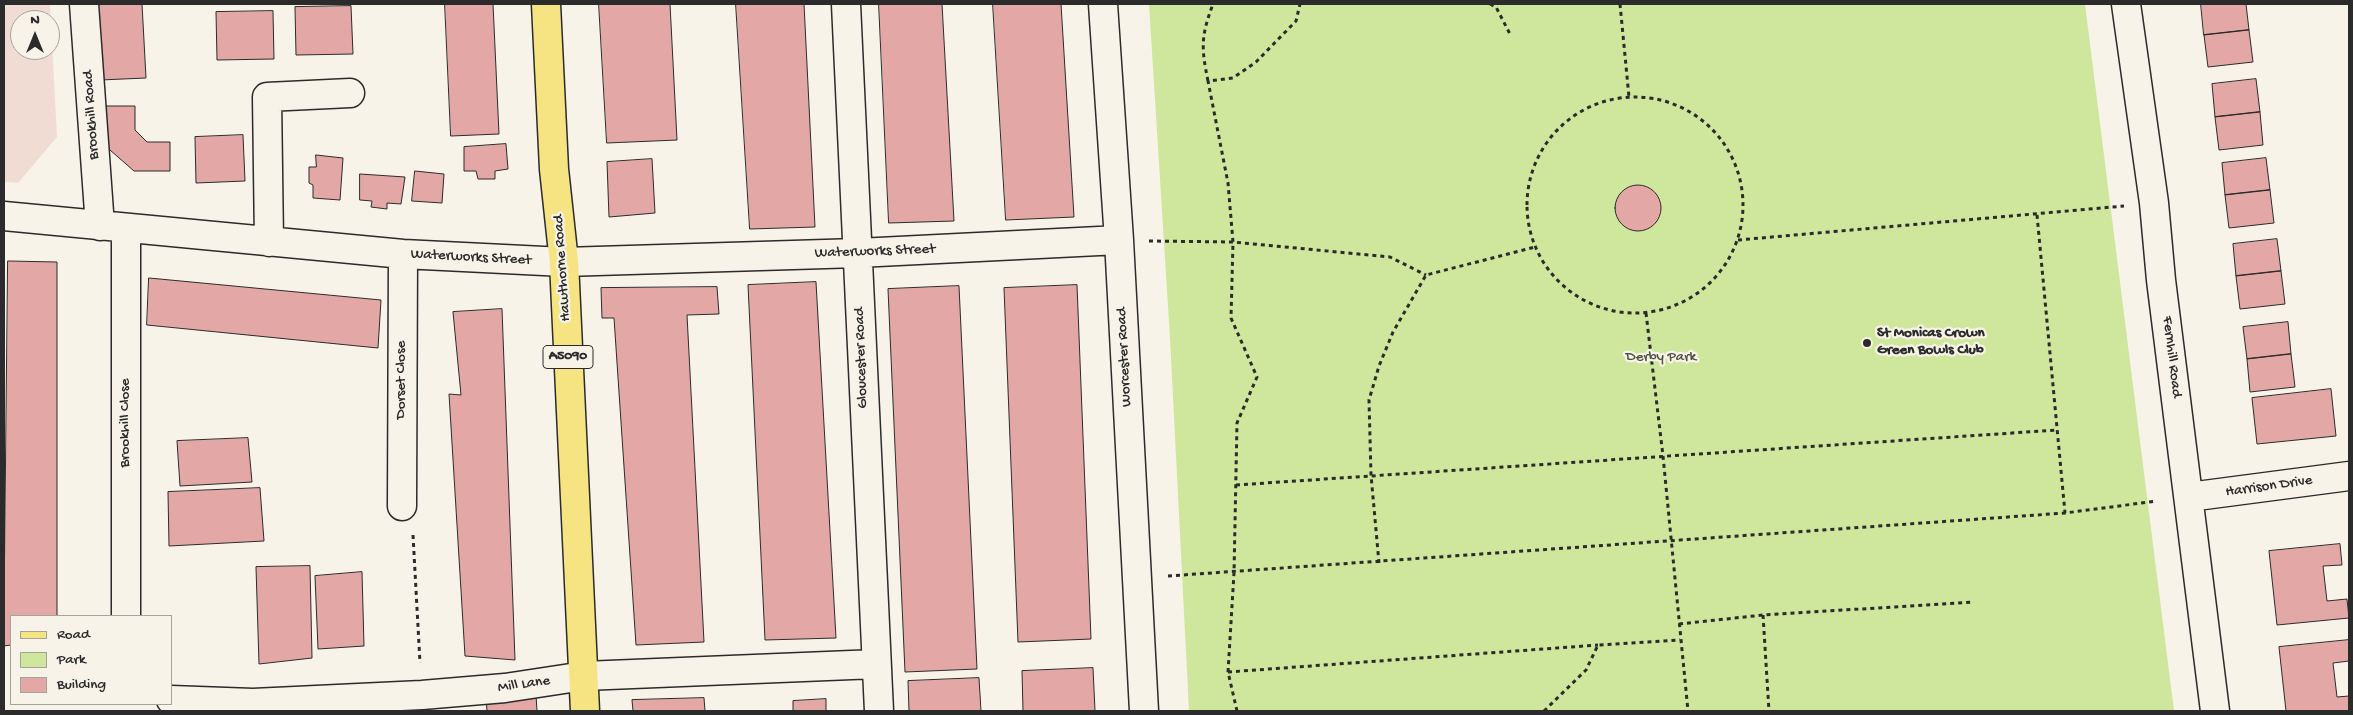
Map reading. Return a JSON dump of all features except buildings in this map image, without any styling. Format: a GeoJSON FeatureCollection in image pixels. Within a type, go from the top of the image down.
{"type":"FeatureCollection","features":[{"type":"Feature","properties":{"kind":"main road","name":"Hawthorne Road"},"geometry":{"type":"LineString","coordinates":[[546,4],[554,169],[564,262],[585,711]]}},
{"type":"Feature","properties":{"kind":"street","name":"Brookhill Road"},"geometry":{"type":"LineString","coordinates":[[84,4],[113,227]]}},
{"type":"Feature","properties":{"kind":"street","name":"Gloucester Road"},"geometry":{"type":"LineString","coordinates":[[846,4],[879,711]]}},
{"type":"Feature","properties":{"kind":"street","name":"Worcester Road"},"geometry":{"type":"LineString","coordinates":[[1103,4],[1119,240],[1135,578],[1144,711]]}},
{"type":"Feature","properties":{"kind":"street","name":"Fernhill Road"},"geometry":{"type":"LineString","coordinates":[[2126,4],[2154,203],[2161,280],[2216,711]]}},
{"type":"Feature","properties":{"kind":"street"},"geometry":{"type":"LineString","coordinates":[[269,242],[267,97],[350,93]]}},
{"type":"Feature","properties":{"kind":"street","name":"Waterworks Street"},"geometry":{"type":"LineString","coordinates":[[14,217],[403,254],[564,262],[858,253],[1119,240]]}},
{"type":"Feature","properties":{"kind":"street","name":"Brookhill Close"},"geometry":{"type":"LineString","coordinates":[[113,227],[126,615]]}},
{"type":"Feature","properties":{"kind":"street","name":"Dorset Close"},"geometry":{"type":"LineString","coordinates":[[402,506],[403,254]]}},
{"type":"Feature","properties":{"kind":"street","name":"Harrison Drive"},"geometry":{"type":"LineString","coordinates":[[2189,498],[2349,476]]}},
{"type":"Feature","properties":{"kind":"street","name":"Mill Lane"},"geometry":{"type":"LineString","coordinates":[[172,700],[253,703],[422,695],[505,688],[584,676],[876,664]]}},
{"type":"Feature","properties":{"kind":"path"},"geometry":{"type":"LineString","coordinates":[[1213,4],[1204,30],[1203,56],[1228,183],[1233,242],[1231,318],[1257,377],[1237,423],[1234,573],[1228,672],[1237,711]]}},
{"type":"Feature","properties":{"kind":"path"},"geometry":{"type":"LineString","coordinates":[[1208,81],[1233,78],[1256,62],[1296,21],[1300,4]]}},
{"type":"Feature","properties":{"kind":"path"},"geometry":{"type":"LineString","coordinates":[[1490,4],[1496,5],[1511,36]]}},
{"type":"Feature","properties":{"kind":"path"},"geometry":{"type":"LineString","coordinates":[[1620,4],[1629,97]]}},
{"type":"Feature","properties":{"kind":"path"},"geometry":{"type":"LineString","coordinates":[[1629,97],[1664,101],[1696,115],[1722,140],[1738,170],[1744,205],[1738,240],[1724,268],[1703,290],[1676,306],[1646,313],[1618,312],[1592,305],[1568,290],[1549,271],[1535,247],[1527,214],[1530,180],[1543,148],[1566,122],[1595,104],[1629,97]]}},
{"type":"Feature","properties":{"kind":"path"},"geometry":{"type":"LineString","coordinates":[[1738,240],[2037,215],[2154,203]]}},
{"type":"Feature","properties":{"kind":"path"},"geometry":{"type":"LineString","coordinates":[[2037,215],[2065,513]]}},
{"type":"Feature","properties":{"kind":"path"},"geometry":{"type":"LineString","coordinates":[[1119,240],[1233,242],[1390,257],[1426,275],[1535,247]]}},
{"type":"Feature","properties":{"kind":"path"},"geometry":{"type":"LineString","coordinates":[[1379,563],[1371,476],[1369,400],[1379,366],[1393,332],[1426,275]]}},
{"type":"Feature","properties":{"kind":"path"},"geometry":{"type":"LineString","coordinates":[[1646,313],[1663,456],[1688,711]]}},
{"type":"Feature","properties":{"kind":"path"},"geometry":{"type":"LineString","coordinates":[[1236,484],[2057,430]]}},
{"type":"Feature","properties":{"kind":"path"},"geometry":{"type":"LineString","coordinates":[[1135,578],[1379,563],[1671,540],[2065,513],[2189,498]]}},
{"type":"Feature","properties":{"kind":"path"},"geometry":{"type":"LineString","coordinates":[[402,506],[412,525],[422,695]]}},
{"type":"Feature","properties":{"kind":"path"},"geometry":{"type":"LineString","coordinates":[[1680,624],[1763,615],[1974,602]]}},
{"type":"Feature","properties":{"kind":"path"},"geometry":{"type":"LineString","coordinates":[[1763,615],[1770,711]]}},
{"type":"Feature","properties":{"kind":"path"},"geometry":{"type":"LineString","coordinates":[[1228,672],[1680,640]]}},
{"type":"Feature","properties":{"kind":"path"},"geometry":{"type":"LineString","coordinates":[[1544,711],[1586,670],[1598,645]]}},
{"type":"Feature","properties":{"kind":"shaded area"},"geometry":{"type":"Polygon","coordinates":[[[4,4],[50,4],[50,10],[10,10],[10,60],[53,60],[57,137],[18,183],[4,182],[4,4]]]}},
{"type":"Feature","properties":{"kind":"green space","name":"Derby Park"},"geometry":{"type":"Polygon","coordinates":[[[1149,4],[2085,4],[2174,711],[1189,711],[1170,338],[1149,4]]]}},
{"type":"Feature","properties":{"kind":"place","name":"St Monicas Crown Green Bowls Club"},"geometry":{"type":"Point","coordinates":[1867,343]}}]}
